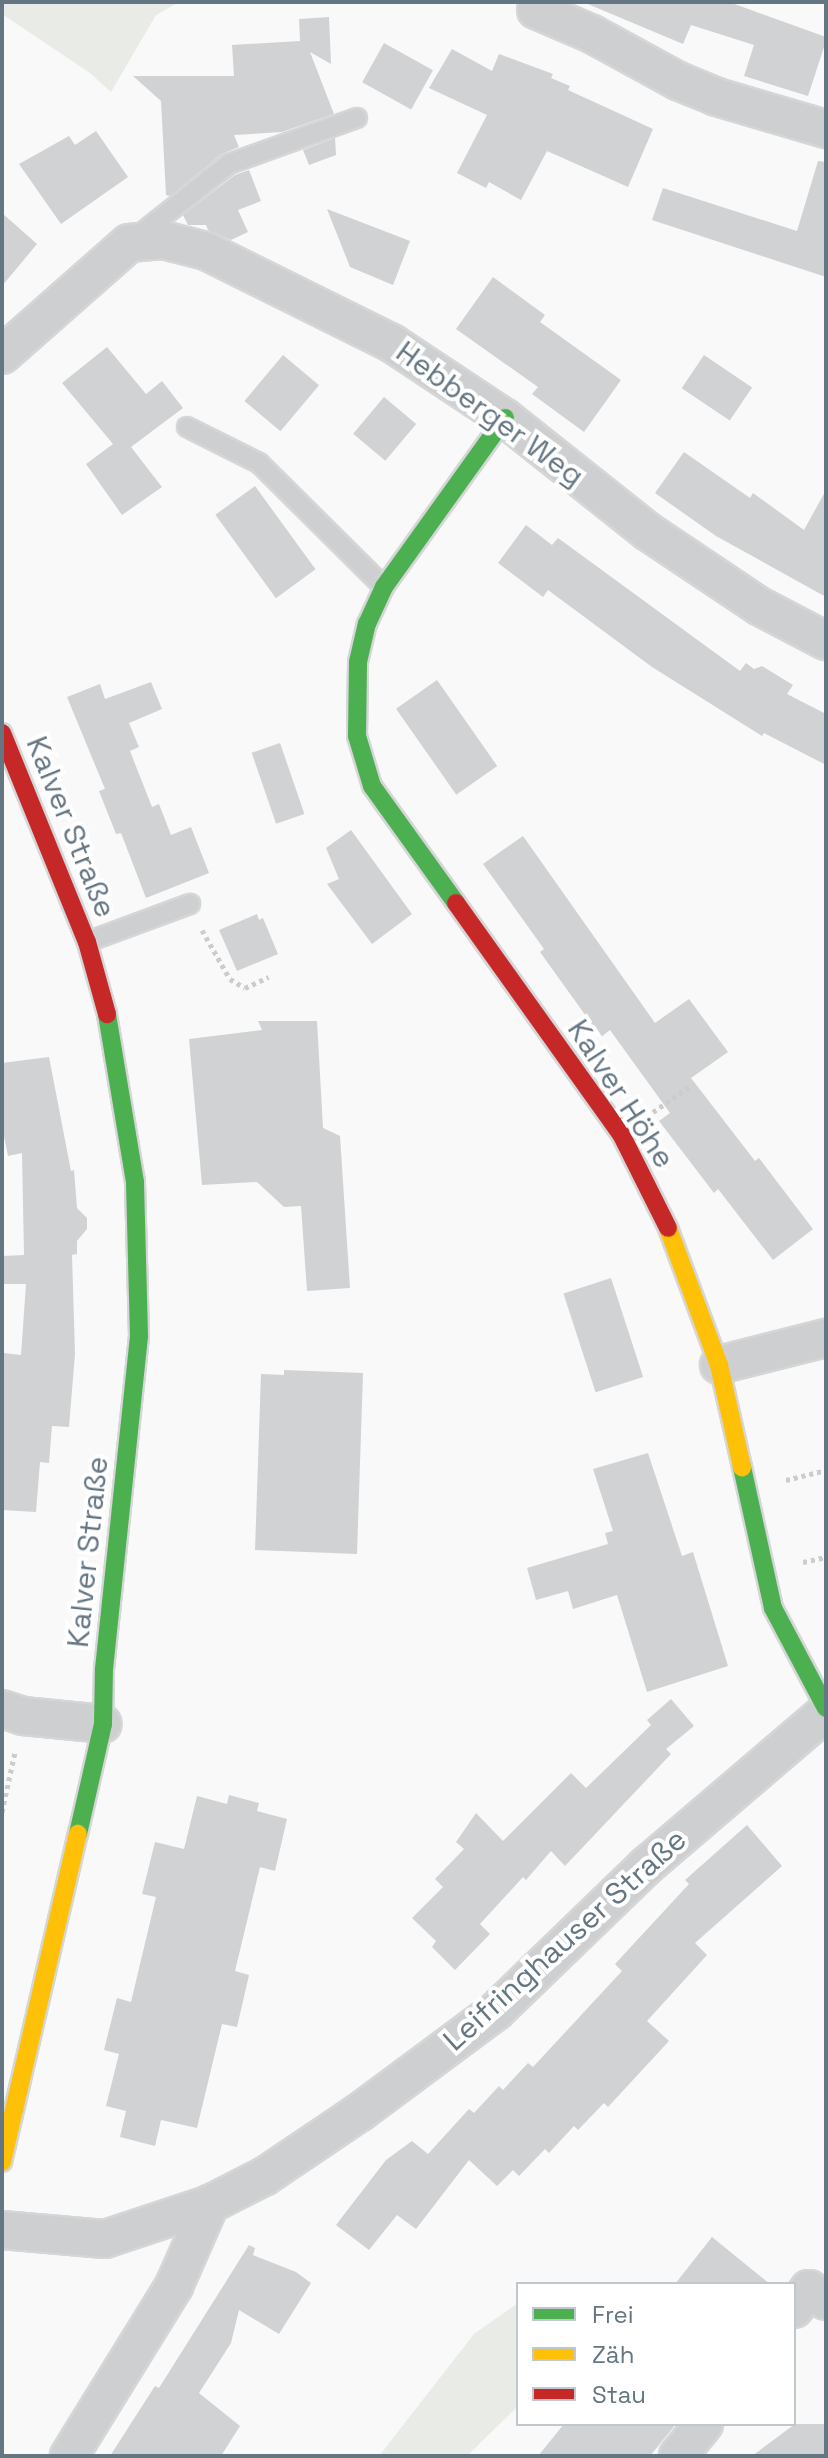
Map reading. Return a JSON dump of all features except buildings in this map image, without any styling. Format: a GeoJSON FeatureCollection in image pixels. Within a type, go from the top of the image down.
{"type":"FeatureCollection","features":[{"type":"Feature","properties":{"kind":"street"},"geometry":{"type":"LineString","coordinates":[[536,10],[592,34],[678,81],[717,97],[826,129]]}},
{"type":"Feature","properties":{"kind":"street","name":"Hebberger Weg"},"geometry":{"type":"LineString","coordinates":[[129,243],[163,240],[206,251],[393,344],[505,418],[647,531],[759,606],[826,641]]}},
{"type":"Feature","properties":{"kind":"street"},"geometry":{"type":"LineString","coordinates":[[2,355],[129,243]]}},
{"type":"Feature","properties":{"kind":"street","name":"Kalver Höhe"},"geometry":{"type":"LineString","coordinates":[[505,418],[384,587],[367,624],[358,662],[357,736],[372,786],[621,1134],[670,1232],[719,1365],[773,1608],[789,1644],[826,1710]]}},
{"type":"Feature","properties":{"kind":"street","name":"Kalver Straße"},"geometry":{"type":"LineString","coordinates":[[2,733],[87,942],[114,1038],[135,1182],[139,1336],[104,1669],[103,1724],[2,2162]]}},
{"type":"Feature","properties":{"kind":"street"},"geometry":{"type":"LineString","coordinates":[[719,1365],[825,1337]]}},
{"type":"Feature","properties":{"kind":"street","name":"Leifringhauser Straße"},"geometry":{"type":"LineString","coordinates":[[2,2230],[105,2239],[210,2204],[265,2176],[348,2120],[496,2011],[646,1866],[826,1710]]}},
{"type":"Feature","properties":{"kind":"street"},"geometry":{"type":"LineString","coordinates":[[13,1712],[103,1724]]}},
{"type":"Feature","properties":{"kind":"street"},"geometry":{"type":"LineString","coordinates":[[69,2456],[174,2286],[210,2204]]}},
{"type":"Feature","properties":{"kind":"street"},"geometry":{"type":"LineString","coordinates":[[796,2306],[809,2289],[826,2301]]}},
{"type":"Feature","properties":{"kind":"street"},"geometry":{"type":"LineString","coordinates":[[678,2456],[702,2426]]}},
{"type":"Feature","properties":{"kind":"lane"},"geometry":{"type":"LineString","coordinates":[[129,243],[229,164],[357,118]]}},
{"type":"Feature","properties":{"kind":"lane"},"geometry":{"type":"LineString","coordinates":[[187,427],[259,463],[384,587]]}},
{"type":"Feature","properties":{"kind":"lane","name":"Kalver Straße"},"geometry":{"type":"LineString","coordinates":[[87,942],[190,904]]}},
{"type":"Feature","properties":{"kind":"path"},"geometry":{"type":"LineString","coordinates":[[190,904],[214,956],[230,979],[245,988],[269,977]]}},
{"type":"Feature","properties":{"kind":"path"},"geometry":{"type":"LineString","coordinates":[[2,1812],[13,1712]]}},
{"type":"Feature","properties":{"kind":"shaded area"},"geometry":{"type":"Polygon","coordinates":[[[2,2],[179,2],[156,15],[111,92],[90,73],[2,14],[2,2]]]}},
{"type":"Feature","properties":{"kind":"shaded area"},"geometry":{"type":"Polygon","coordinates":[[[516,2304],[516,2408],[467,2456],[379,2456],[474,2334],[516,2304]]]}},
{"type":"Feature","properties":{"kind":"traffic: fast"},"geometry":{"type":"LineString","coordinates":[[456,903],[372,786],[357,736],[358,662],[367,624],[384,587],[505,418]]}},
{"type":"Feature","properties":{"kind":"traffic: fast"},"geometry":{"type":"LineString","coordinates":[[78,1834],[103,1724],[104,1669],[139,1336],[135,1182],[107,1014]]}},
{"type":"Feature","properties":{"kind":"traffic: fast"},"geometry":{"type":"LineString","coordinates":[[742,1467],[773,1608],[826,1708]]}},
{"type":"Feature","properties":{"kind":"traffic: slow"},"geometry":{"type":"LineString","coordinates":[[668,1228],[719,1365],[742,1467]]}},
{"type":"Feature","properties":{"kind":"traffic: slow"},"geometry":{"type":"LineString","coordinates":[[2,2162],[78,1834]]}},
{"type":"Feature","properties":{"kind":"traffic: jam"},"geometry":{"type":"LineString","coordinates":[[2,733],[87,942],[107,1014]]}},
{"type":"Feature","properties":{"kind":"traffic: jam"},"geometry":{"type":"LineString","coordinates":[[456,903],[621,1134],[668,1228]]}}]}
